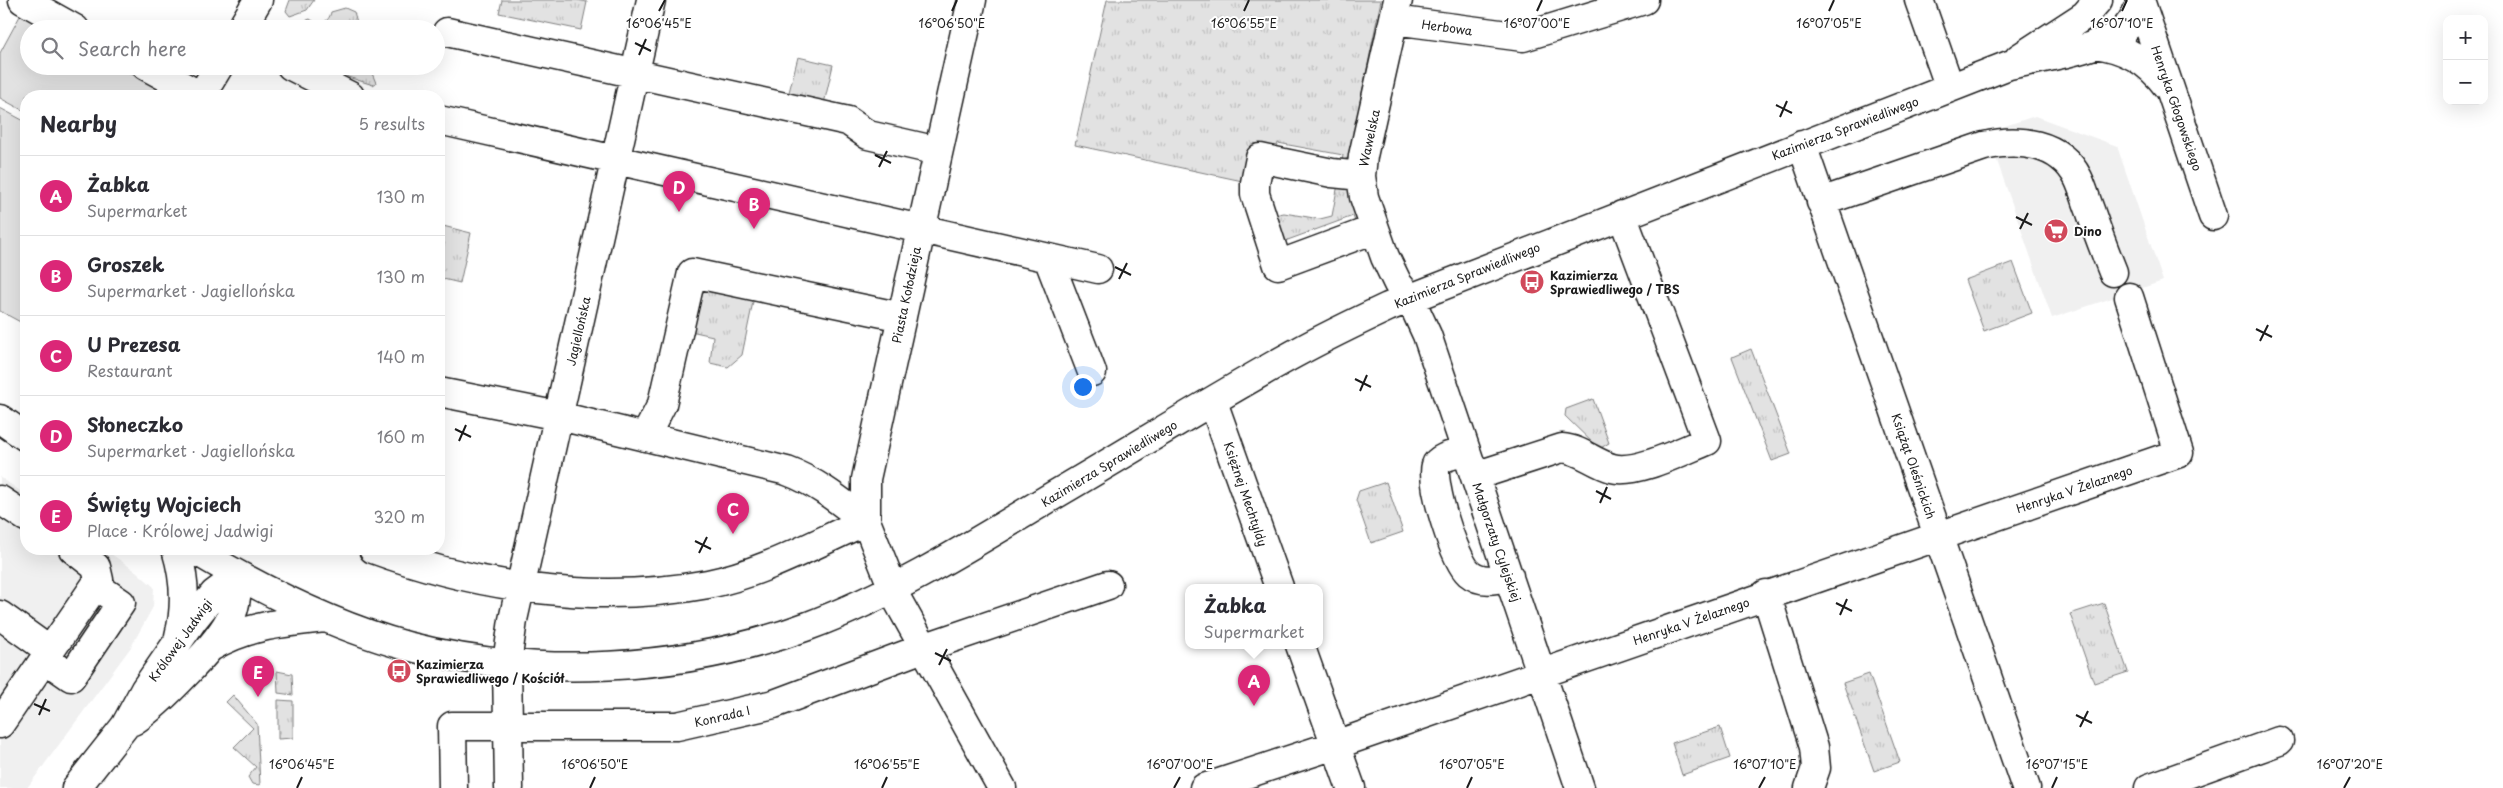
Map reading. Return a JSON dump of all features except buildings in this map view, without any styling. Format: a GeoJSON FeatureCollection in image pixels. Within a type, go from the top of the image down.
{"type":"FeatureCollection","features":[{"type":"Feature","properties":{"kind":"street"},"geometry":{"type":"LineString","coordinates":[[23,0],[59,20]]}},
{"type":"Feature","properties":{"kind":"street"},"geometry":{"type":"LineString","coordinates":[[246,20],[258,0]]}},
{"type":"Feature","properties":{"kind":"street","name":"Jagiellońska"},"geometry":{"type":"LineString","coordinates":[[507,663],[513,620],[651,0]]}},
{"type":"Feature","properties":{"kind":"street","name":"Piasta Kołodzieja"},"geometry":{"type":"LineString","coordinates":[[892,588],[866,521],[866,479],[972,0]]}},
{"type":"Feature","properties":{"kind":"street","name":"Herbowa"},"geometry":{"type":"LineString","coordinates":[[1396,10],[1523,37],[1644,0]]}},
{"type":"Feature","properties":{"kind":"street"},"geometry":{"type":"LineString","coordinates":[[1919,0],[1950,88]]}},
{"type":"Feature","properties":{"kind":"street","name":"Kazimierza Sprawiedliwego"},"geometry":{"type":"LineString","coordinates":[[2009,65],[2092,8],[2144,1]]}},
{"type":"Feature","properties":{"kind":"street","name":"Kazimierza Sprawiedliwego"},"geometry":{"type":"LineString","coordinates":[[203,555],[238,576],[327,618],[404,645],[467,658],[507,663],[620,665],[681,659],[737,648],[809,626],[892,588],[964,549],[1294,354],[1410,298],[2009,65],[2113,38],[2127,28],[2144,1]]}},
{"type":"Feature","properties":{"kind":"street","name":"Henryka Głogowskiego"},"geometry":{"type":"LineString","coordinates":[[2144,1],[2172,92],[2214,216]]}},
{"type":"Feature","properties":{"kind":"street","name":"Wawelska"},"geometry":{"type":"LineString","coordinates":[[1396,10],[1363,156],[1361,176],[1364,197],[1391,271],[1410,298]]}},
{"type":"Feature","properties":{"kind":"street"},"geometry":{"type":"LineString","coordinates":[[447,32],[848,121],[868,135],[938,152]]}},
{"type":"Feature","properties":{"kind":"street"},"geometry":{"type":"LineString","coordinates":[[2095,44],[2119,48],[2142,60],[2172,92]]}},
{"type":"Feature","properties":{"kind":"street"},"geometry":{"type":"LineString","coordinates":[[162,75],[190,90]]}},
{"type":"Feature","properties":{"kind":"street"},"geometry":{"type":"LineString","coordinates":[[205,90],[214,75]]}},
{"type":"Feature","properties":{"kind":"street"},"geometry":{"type":"LineString","coordinates":[[309,75],[338,90]]}},
{"type":"Feature","properties":{"kind":"street"},"geometry":{"type":"LineString","coordinates":[[445,121],[1098,269]]}},
{"type":"Feature","properties":{"kind":"street"},"geometry":{"type":"LineString","coordinates":[[1821,202],[1984,146],[2002,142],[2035,144],[2052,152],[2068,163],[2077,177],[2112,272]]}},
{"type":"Feature","properties":{"kind":"street","name":"Książąt Oleśnickich"},"geometry":{"type":"LineString","coordinates":[[1802,145],[2026,788]]}},
{"type":"Feature","properties":{"kind":"street"},"geometry":{"type":"LineString","coordinates":[[1361,176],[1332,173],[1260,158],[1254,183],[1278,265],[1375,229]]}},
{"type":"Feature","properties":{"kind":"street"},"geometry":{"type":"LineString","coordinates":[[1475,476],[1562,448],[1570,448],[1610,467],[1620,469],[1639,466],[1708,441],[1622,215]]}},
{"type":"Feature","properties":{"kind":"street"},"geometry":{"type":"LineString","coordinates":[[1048,258],[1092,372]]}},
{"type":"Feature","properties":{"kind":"street"},"geometry":{"type":"LineString","coordinates":[[645,437],[662,404],[692,273],[902,317]]}},
{"type":"Feature","properties":{"kind":"street","name":"Henryka V Żelaznego"},"geometry":{"type":"LineString","coordinates":[[1204,788],[1335,745],[1766,594],[2179,453],[2128,297]]}},
{"type":"Feature","properties":{"kind":"street","name":"Małgorzaty Cylejskiej"},"geometry":{"type":"LineString","coordinates":[[1410,298],[1427,335],[1580,788]]}},
{"type":"Feature","properties":{"kind":"street"},"geometry":{"type":"LineString","coordinates":[[445,393],[559,416],[804,477],[866,521]]}},
{"type":"Feature","properties":{"kind":"street","name":"Księżnej Mechtyldy"},"geometry":{"type":"LineString","coordinates":[[1213,402],[1278,584]]}},
{"type":"Feature","properties":{"kind":"street"},"geometry":{"type":"LineString","coordinates":[[1466,451],[1440,460],[1436,465],[1435,476],[1441,508],[1449,535],[1460,564],[1470,574],[1482,580],[1494,580],[1509,576]]}},
{"type":"Feature","properties":{"kind":"street"},"geometry":{"type":"LineString","coordinates":[[0,500],[20,513]]}},
{"type":"Feature","properties":{"kind":"street"},"geometry":{"type":"LineString","coordinates":[[392,555],[434,569],[521,587],[584,592],[643,592],[709,584],[745,573],[866,521]]}},
{"type":"Feature","properties":{"kind":"street"},"geometry":{"type":"LineString","coordinates":[[0,615],[71,677],[121,603],[96,586],[99,574],[96,567],[81,555]]}},
{"type":"Feature","properties":{"kind":"street"},"geometry":{"type":"LineString","coordinates":[[177,555],[184,589],[182,624],[177,642]]}},
{"type":"Feature","properties":{"kind":"street","name":"Królowej Jadwigi"},"geometry":{"type":"LineString","coordinates":[[76,788],[125,726],[144,689],[177,642],[214,594],[238,576]]}},
{"type":"Feature","properties":{"kind":"street","name":"Królowej Jadwigi"},"geometry":{"type":"LineString","coordinates":[[125,726],[152,707],[208,649],[232,616],[237,596],[238,576]]}},
{"type":"Feature","properties":{"kind":"street","name":"Konrada I"},"geometry":{"type":"LineString","coordinates":[[453,788],[452,726],[508,724],[677,726],[774,704],[926,647],[1108,585]]}},
{"type":"Feature","properties":{"kind":"street"},"geometry":{"type":"LineString","coordinates":[[892,588],[1002,788]]}},
{"type":"Feature","properties":{"kind":"street"},"geometry":{"type":"LineString","coordinates":[[1766,594],[1814,747],[1816,768],[1809,788]]}},
{"type":"Feature","properties":{"kind":"street"},"geometry":{"type":"LineString","coordinates":[[208,649],[225,639],[252,629],[327,618]]}},
{"type":"Feature","properties":{"kind":"street"},"geometry":{"type":"LineString","coordinates":[[1301,649],[1351,788]]}},
{"type":"Feature","properties":{"kind":"street"},"geometry":{"type":"LineString","coordinates":[[0,724],[48,655]]}},
{"type":"Feature","properties":{"kind":"street"},"geometry":{"type":"LineString","coordinates":[[507,663],[509,788]]}},
{"type":"Feature","properties":{"kind":"street"},"geometry":{"type":"LineString","coordinates":[[2149,788],[2279,741]]}},
{"type":"Feature","properties":{"kind":"shaded area"},"geometry":{"type":"Polygon","coordinates":[[[2035,116],[2117,146],[2163,281],[2052,318],[1987,132],[2035,116]]]}},
{"type":"Feature","properties":{"kind":"shaded area"},"geometry":{"type":"Polygon","coordinates":[[[0,477],[20,491],[20,555],[113,555],[154,587],[153,607],[131,647],[27,788],[0,788],[0,477]]]}},
{"type":"Feature","properties":{"kind":"green space"},"geometry":{"type":"Polygon","coordinates":[[[290,0],[314,0],[307,10],[290,16],[286,11],[290,0]]]}},
{"type":"Feature","properties":{"kind":"green space"},"geometry":{"type":"Polygon","coordinates":[[[502,0],[577,0],[587,2],[581,30],[499,13],[502,0]]]}},
{"type":"Feature","properties":{"kind":"green space"},"geometry":{"type":"Polygon","coordinates":[[[1107,0],[1381,0],[1349,157],[1342,161],[1343,155],[1278,143],[1277,149],[1255,145],[1247,182],[1075,145],[1107,0]]]}},
{"type":"Feature","properties":{"kind":"green space"},"geometry":{"type":"Polygon","coordinates":[[[345,8],[354,12],[356,20],[327,20],[331,12],[345,8]]]}},
{"type":"Feature","properties":{"kind":"green space"},"geometry":{"type":"Polygon","coordinates":[[[21,14],[32,20],[20,20],[20,75],[134,75],[161,90],[20,90],[20,109],[0,98],[0,53],[21,14]]]}},
{"type":"Feature","properties":{"kind":"green space"},"geometry":{"type":"Polygon","coordinates":[[[798,57],[833,65],[823,108],[787,100],[798,57]]]}},
{"type":"Feature","properties":{"kind":"green space"},"geometry":{"type":"Polygon","coordinates":[[[345,75],[373,75],[376,83],[373,85],[345,75]]]}},
{"type":"Feature","properties":{"kind":"green space"},"geometry":{"type":"Polygon","coordinates":[[[0,108],[20,119],[20,322],[0,311],[0,108]]]}},
{"type":"Feature","properties":{"kind":"green space"},"geometry":{"type":"Polygon","coordinates":[[[1338,184],[1350,191],[1357,201],[1359,213],[1357,227],[1353,216],[1285,241],[1288,252],[1274,217],[1284,213],[1320,219],[1332,216],[1338,184]]]}},
{"type":"Feature","properties":{"kind":"green space"},"geometry":{"type":"Polygon","coordinates":[[[445,226],[471,233],[460,283],[445,279],[445,226]]]}},
{"type":"Feature","properties":{"kind":"green space"},"geometry":{"type":"Polygon","coordinates":[[[2013,262],[2032,313],[1984,331],[1965,280],[2013,262]]]}},
{"type":"Feature","properties":{"kind":"green space"},"geometry":{"type":"Polygon","coordinates":[[[705,282],[755,292],[742,355],[728,367],[710,363],[713,336],[686,330],[705,282]]]}},
{"type":"Feature","properties":{"kind":"green space"},"geometry":{"type":"Polygon","coordinates":[[[1751,349],[1791,454],[1772,461],[1732,357],[1751,349]]]}},
{"type":"Feature","properties":{"kind":"green space"},"geometry":{"type":"Polygon","coordinates":[[[1593,399],[1609,443],[1599,449],[1565,416],[1566,409],[1593,399]]]}},
{"type":"Feature","properties":{"kind":"green space"},"geometry":{"type":"Polygon","coordinates":[[[1386,482],[1403,532],[1371,543],[1356,500],[1359,491],[1386,482]]]}},
{"type":"Feature","properties":{"kind":"green space"},"geometry":{"type":"Polygon","coordinates":[[[2104,603],[2128,672],[2094,683],[2070,614],[2104,603]]]}},
{"type":"Feature","properties":{"kind":"green space"},"geometry":{"type":"Polygon","coordinates":[[[277,671],[292,674],[293,695],[278,693],[277,671]]]}},
{"type":"Feature","properties":{"kind":"green space"},"geometry":{"type":"Polygon","coordinates":[[[1869,674],[1900,762],[1874,771],[1843,683],[1869,674]]]}},
{"type":"Feature","properties":{"kind":"green space"},"geometry":{"type":"Polygon","coordinates":[[[233,695],[257,724],[260,785],[252,784],[248,777],[256,767],[234,747],[253,728],[226,702],[233,695]]]}},
{"type":"Feature","properties":{"kind":"green space"},"geometry":{"type":"Polygon","coordinates":[[[278,700],[293,701],[293,738],[278,739],[278,700]]]}},
{"type":"Feature","properties":{"kind":"green space"},"geometry":{"type":"Polygon","coordinates":[[[1720,727],[1730,758],[1682,775],[1672,743],[1720,727]]]}},
{"type":"Feature","properties":{"kind":"place","name":"Słoneczko"},"geometry":{"type":"Point","coordinates":[679,212]}},
{"type":"Feature","properties":{"kind":"place","name":"Groszek"},"geometry":{"type":"Point","coordinates":[754,229]}},
{"type":"Feature","properties":{"kind":"place","name":"Dino"},"geometry":{"type":"Point","coordinates":[2056,231]}},
{"type":"Feature","properties":{"kind":"place","name":"Kazimierza Sprawiedliwego / TBS"},"geometry":{"type":"Point","coordinates":[1532,282]}},
{"type":"Feature","properties":{"kind":"place","name":"U Prezesa"},"geometry":{"type":"Point","coordinates":[733,534]}},
{"type":"Feature","properties":{"kind":"place","name":"Kazimierza Sprawiedliwego / Kościół"},"geometry":{"type":"Point","coordinates":[399,671]}},
{"type":"Feature","properties":{"kind":"place","name":"Święty Wojciech"},"geometry":{"type":"Point","coordinates":[258,697]}},
{"type":"Feature","properties":{"kind":"place","name":"Żabka"},"geometry":{"type":"Point","coordinates":[1254,706]}}]}
